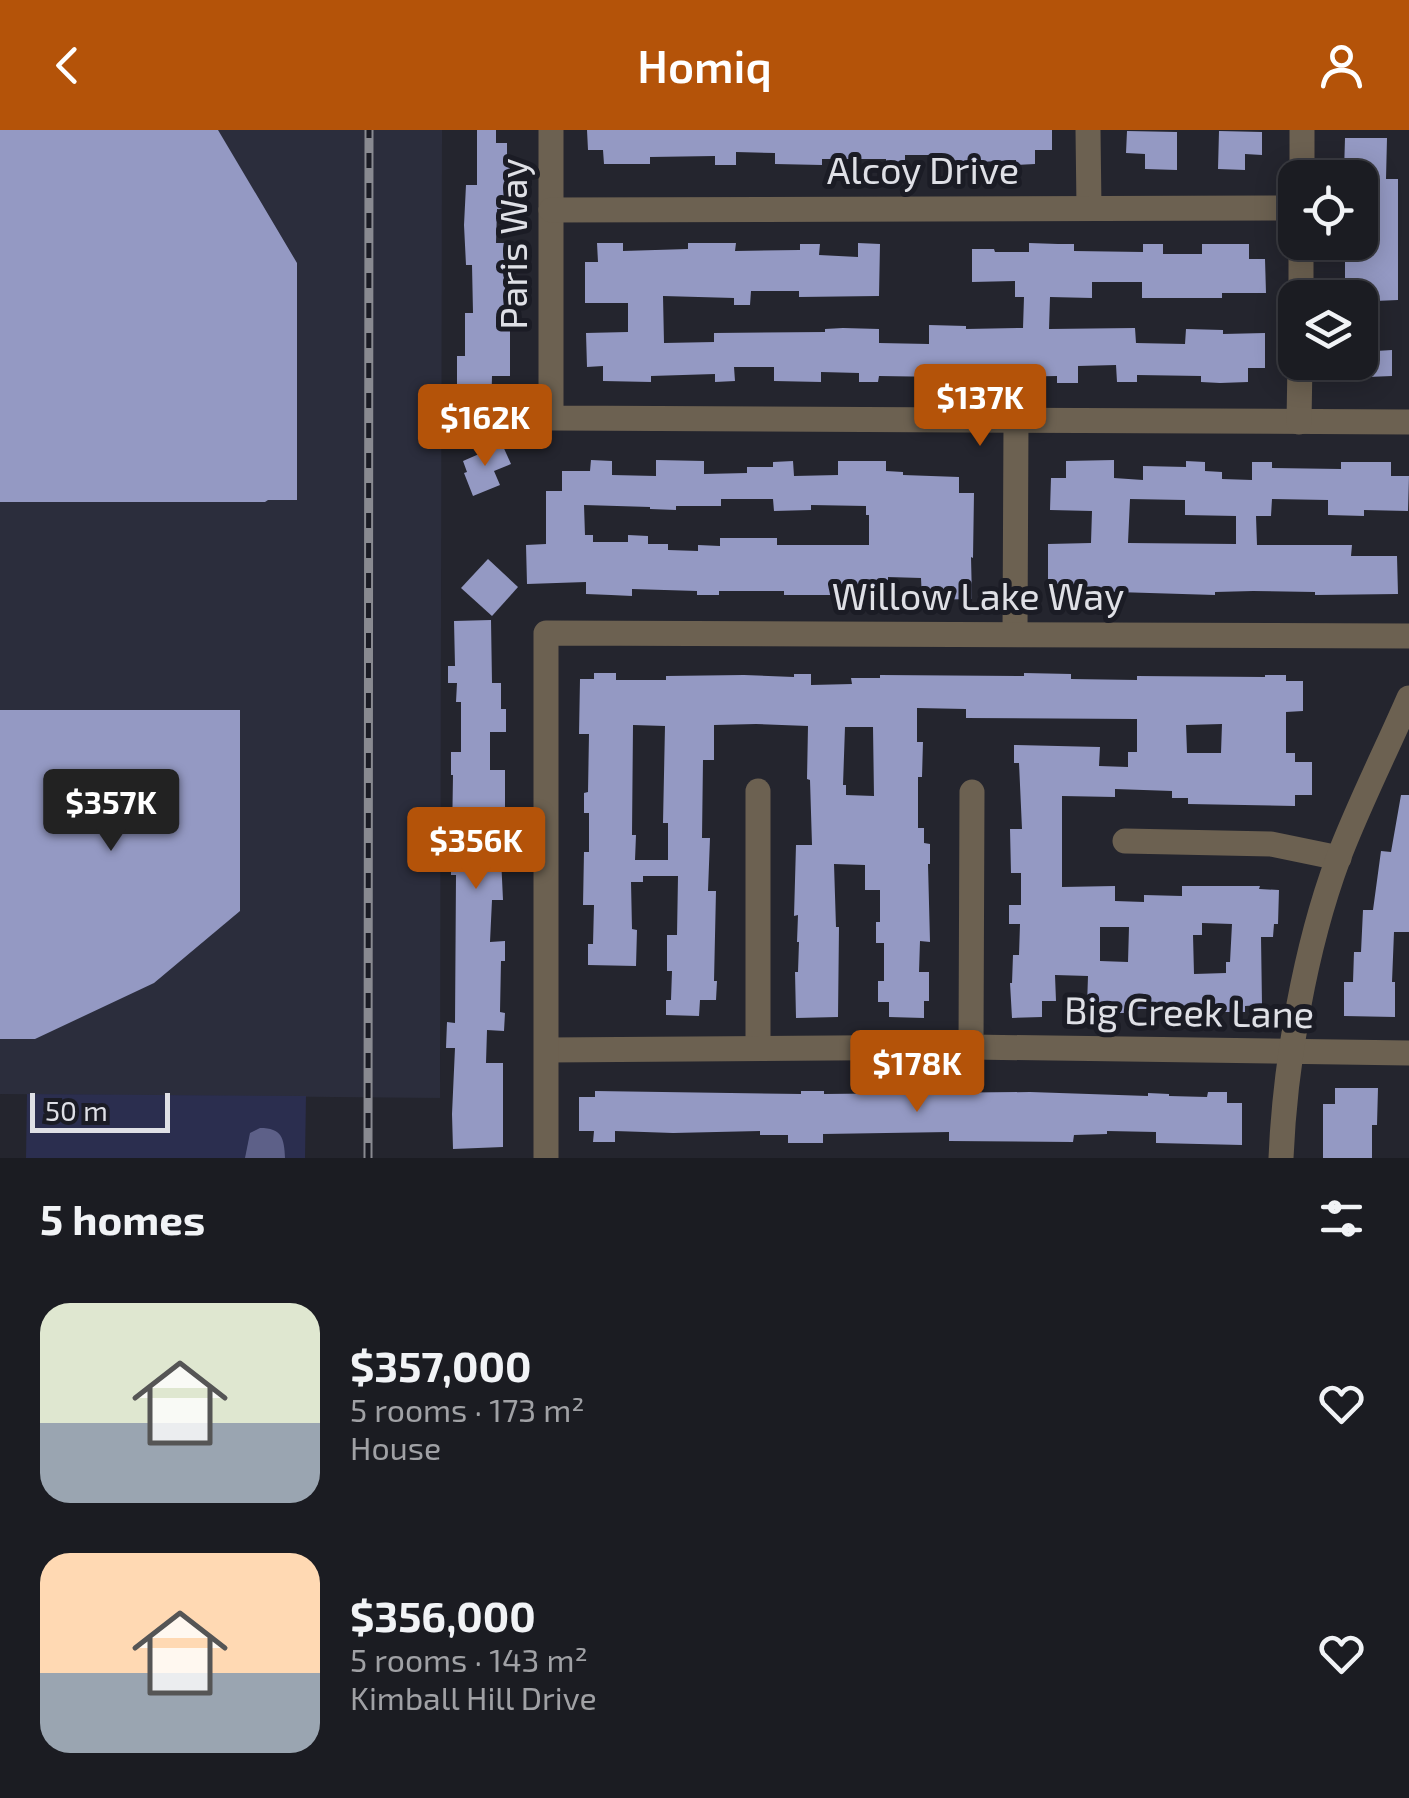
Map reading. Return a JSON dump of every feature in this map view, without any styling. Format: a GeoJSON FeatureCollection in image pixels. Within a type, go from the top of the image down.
{"type":"FeatureCollection","features":[{"type":"Feature","properties":{"kind":"street","name":"Paris Way"},"geometry":{"type":"LineString","coordinates":[[551,130],[551,418],[1016,422]]}},
{"type":"Feature","properties":{"kind":"street"},"geometry":{"type":"LineString","coordinates":[[1088,130],[1088,208]]}},
{"type":"Feature","properties":{"kind":"street"},"geometry":{"type":"LineString","coordinates":[[1302,130],[1302,160]]}},
{"type":"Feature","properties":{"kind":"street","name":"Alcoy Drive"},"geometry":{"type":"LineString","coordinates":[[552,210],[1278,208]]}},
{"type":"Feature","properties":{"kind":"street"},"geometry":{"type":"LineString","coordinates":[[1299,422],[1300,380]]}},
{"type":"Feature","properties":{"kind":"street"},"geometry":{"type":"LineString","coordinates":[[1016,634],[1016,422],[1409,422]]}},
{"type":"Feature","properties":{"kind":"street","name":"Willow Lake Way"},"geometry":{"type":"LineString","coordinates":[[547,1050],[546,633],[1409,636]]}},
{"type":"Feature","properties":{"kind":"street"},"geometry":{"type":"LineString","coordinates":[[1281,1158],[1291,1052],[1313,942],[1338,858],[1409,698]]}},
{"type":"Feature","properties":{"kind":"street"},"geometry":{"type":"LineString","coordinates":[[758,791],[758,1047]]}},
{"type":"Feature","properties":{"kind":"street"},"geometry":{"type":"LineString","coordinates":[[972,792],[972,1046]]}},
{"type":"Feature","properties":{"kind":"street"},"geometry":{"type":"LineString","coordinates":[[1126,841],[1272,844],[1338,858]]}},
{"type":"Feature","properties":{"kind":"street","name":"Big Creek Lane"},"geometry":{"type":"LineString","coordinates":[[547,1050],[972,1046],[1409,1053]]}},
{"type":"Feature","properties":{"kind":"street"},"geometry":{"type":"LineString","coordinates":[[546,1158],[547,1050]]}},
{"type":"Feature","properties":{"kind":"shaded area"},"geometry":{"type":"Polygon","coordinates":[[[0,130],[442,130],[440,1098],[0,1094],[0,130]]]}},
{"type":"Feature","properties":{"kind":"shaded area"},"geometry":{"type":"Polygon","coordinates":[[[27,1094],[306,1096],[305,1158],[26,1158],[27,1094]]]}},
{"type":"Feature","properties":{"kind":"shaded area"},"geometry":{"type":"Polygon","coordinates":[[[260,1128],[280,1135],[285,1158],[245,1158],[250,1133],[260,1128]]]}},
{"type":"Feature","properties":{"kind":"building"},"geometry":{"type":"Polygon","coordinates":[[[0,130],[218,130],[297,263],[297,500],[0,502],[0,130]]]}},
{"type":"Feature","properties":{"kind":"building"},"geometry":{"type":"Polygon","coordinates":[[[477,130],[496,130],[496,143],[507,143],[510,158],[510,210],[497,209],[496,243],[510,243],[510,264],[505,264],[510,376],[492,376],[491,415],[497,415],[497,437],[454,437],[457,356],[465,356],[465,313],[473,313],[472,265],[466,265],[464,225],[466,185],[477,185],[477,130]]]}},
{"type":"Feature","properties":{"kind":"building"},"geometry":{"type":"Polygon","coordinates":[[[587,130],[1052,130],[1052,150],[1035,150],[1035,164],[1016,165],[1016,160],[944,164],[944,155],[905,155],[905,165],[886,165],[886,159],[822,159],[822,165],[775,164],[775,153],[736,152],[736,165],[715,165],[715,156],[650,157],[650,164],[604,164],[603,150],[588,150],[587,130]]]}},
{"type":"Feature","properties":{"kind":"building"},"geometry":{"type":"Polygon","coordinates":[[[1127,131],[1177,132],[1177,170],[1145,169],[1145,154],[1126,153],[1127,131]]]}},
{"type":"Feature","properties":{"kind":"building"},"geometry":{"type":"Polygon","coordinates":[[[1219,131],[1262,132],[1262,155],[1245,154],[1245,170],[1218,169],[1219,131]]]}},
{"type":"Feature","properties":{"kind":"building"},"geometry":{"type":"Polygon","coordinates":[[[1345,138],[1387,138],[1386,179],[1398,179],[1398,300],[1378,301],[1378,280],[1345,280],[1345,260],[1378,260],[1378,160],[1344,160],[1345,138]]]}},
{"type":"Feature","properties":{"kind":"building"},"geometry":{"type":"Polygon","coordinates":[[[597,243],[623,243],[623,251],[688,249],[688,243],[736,243],[735,251],[800,250],[800,244],[820,244],[819,255],[858,257],[858,243],[880,244],[879,296],[799,297],[799,291],[751,291],[750,305],[734,305],[734,298],[663,296],[664,343],[714,342],[714,333],[825,332],[843,328],[879,329],[879,343],[929,344],[929,325],[1023,328],[1024,297],[1015,297],[1015,281],[972,282],[972,249],[1029,252],[1029,243],[1074,244],[1074,251],[1143,252],[1143,244],[1163,244],[1163,254],[1202,254],[1202,244],[1249,244],[1249,259],[1265,259],[1266,293],[1222,293],[1222,298],[1142,298],[1142,282],[1092,282],[1092,298],[1050,297],[1049,329],[1135,328],[1136,343],[1185,344],[1186,329],[1223,330],[1223,334],[1265,333],[1265,368],[1248,368],[1248,382],[1220,383],[1201,382],[1201,376],[1137,375],[1137,382],[1117,382],[1116,365],[1078,366],[1078,383],[1057,383],[1057,376],[992,377],[992,381],[972,382],[945,381],[945,377],[879,376],[878,382],[859,382],[859,373],[821,372],[821,382],[774,381],[774,367],[734,367],[735,381],[715,382],[715,374],[651,376],[651,382],[603,381],[603,366],[587,367],[586,333],[628,332],[628,303],[585,303],[585,262],[598,262],[597,243]]]}},
{"type":"Feature","properties":{"kind":"building"},"geometry":{"type":"Polygon","coordinates":[[[1392,350],[1392,376],[1378,377],[1378,351],[1392,350]]]}},
{"type":"Feature","properties":{"kind":"building"},"geometry":{"type":"Polygon","coordinates":[[[502,444],[511,464],[494,471],[500,485],[473,496],[463,461],[502,444]]]}},
{"type":"Feature","properties":{"kind":"building"},"geometry":{"type":"Polygon","coordinates":[[[591,460],[612,461],[612,475],[656,476],[656,460],[704,461],[704,474],[747,473],[747,467],[773,467],[773,462],[793,461],[794,476],[838,475],[838,461],[886,461],[886,471],[903,475],[959,477],[959,493],[974,493],[972,599],[922,600],[921,578],[888,577],[888,595],[719,591],[719,595],[697,595],[697,591],[632,589],[632,596],[586,594],[586,582],[527,584],[526,545],[546,544],[546,491],[562,491],[562,471],[590,471],[591,460]],[[721,499],[721,506],[676,506],[676,510],[584,505],[585,535],[593,535],[593,542],[628,542],[628,535],[648,536],[648,544],[668,544],[668,550],[698,551],[698,545],[720,546],[720,538],[777,538],[777,545],[869,545],[866,506],[811,505],[811,510],[774,511],[773,499],[721,499]]]}},
{"type":"Feature","properties":{"kind":"building"},"geometry":{"type":"Polygon","coordinates":[[[1114,460],[1114,478],[1143,480],[1143,466],[1186,467],[1186,461],[1205,462],[1205,471],[1222,472],[1222,479],[1252,480],[1252,462],[1272,462],[1272,468],[1341,469],[1341,462],[1391,462],[1391,476],[1409,476],[1408,511],[1364,510],[1364,516],[1328,515],[1328,500],[1272,499],[1271,516],[1256,516],[1257,545],[1352,545],[1351,556],[1397,556],[1398,594],[1048,593],[1048,544],[1091,543],[1092,511],[1050,510],[1051,478],[1066,478],[1066,461],[1114,460]],[[1130,499],[1128,543],[1236,544],[1236,516],[1185,515],[1185,500],[1130,499]]]}},
{"type":"Feature","properties":{"kind":"building"},"geometry":{"type":"Polygon","coordinates":[[[488,559],[518,587],[492,616],[461,588],[488,559]]]}},
{"type":"Feature","properties":{"kind":"building"},"geometry":{"type":"Polygon","coordinates":[[[491,620],[492,683],[501,683],[506,732],[490,732],[490,770],[505,770],[505,815],[499,815],[503,900],[492,900],[490,942],[505,941],[500,1012],[505,1013],[504,1031],[487,1030],[486,1063],[503,1063],[503,1147],[453,1149],[455,1048],[446,1048],[447,1022],[455,1023],[456,875],[451,875],[451,857],[441,857],[440,839],[452,839],[451,752],[461,752],[461,702],[456,702],[457,683],[448,683],[448,666],[455,666],[454,621],[491,620]]]}},
{"type":"Feature","properties":{"kind":"building"},"geometry":{"type":"Polygon","coordinates":[[[594,673],[616,673],[616,680],[811,674],[811,685],[852,684],[851,678],[880,675],[1024,673],[1071,674],[1071,679],[1137,680],[1137,676],[1286,675],[1286,681],[1303,681],[1303,711],[1286,712],[1286,753],[1295,753],[1295,762],[1312,762],[1312,795],[1295,795],[1295,806],[1188,804],[1188,798],[1172,798],[1172,791],[1115,789],[1115,797],[1062,796],[1062,887],[1115,886],[1115,901],[1144,902],[1144,895],[1182,896],[1182,886],[1260,886],[1259,889],[1279,890],[1278,924],[1274,924],[1273,937],[1261,937],[1262,1005],[1245,1006],[1245,1012],[1124,1009],[1124,1013],[1104,1013],[1104,1006],[1087,1006],[1088,976],[1055,975],[1056,1001],[1042,1001],[1042,1017],[1012,1018],[1010,983],[1013,955],[1019,955],[1020,924],[1009,924],[1009,905],[1021,905],[1021,873],[1011,873],[1010,829],[1022,829],[1019,763],[1014,763],[1014,745],[1100,747],[1099,766],[1128,767],[1128,752],[1137,752],[1137,719],[966,718],[966,709],[917,708],[917,742],[923,742],[918,828],[924,828],[924,843],[930,844],[930,942],[920,941],[919,972],[929,972],[929,1001],[924,1001],[924,1018],[889,1017],[889,1002],[878,1002],[878,981],[884,981],[884,943],[876,943],[880,890],[865,890],[865,865],[834,864],[839,927],[838,1017],[796,1018],[796,845],[812,845],[808,726],[756,724],[714,725],[714,760],[703,760],[702,838],[710,838],[708,891],[716,891],[716,1000],[700,1000],[699,1016],[666,1015],[672,971],[667,971],[667,935],[677,935],[678,876],[643,876],[643,882],[631,882],[632,929],[637,930],[636,966],[588,965],[594,905],[583,905],[584,852],[589,852],[589,813],[584,813],[584,793],[588,792],[589,734],[579,734],[580,679],[594,679],[594,673]],[[1222,724],[1186,725],[1187,753],[1221,753],[1222,724]],[[633,725],[632,835],[636,835],[635,860],[668,860],[668,823],[663,823],[665,726],[633,725]],[[845,727],[846,795],[874,796],[873,727],[845,727]],[[1202,923],[1202,935],[1193,935],[1194,974],[1226,973],[1232,924],[1202,923]],[[1100,927],[1100,961],[1128,962],[1129,927],[1100,927]]]}},
{"type":"Feature","properties":{"kind":"building"},"geometry":{"type":"Polygon","coordinates":[[[0,710],[240,710],[240,911],[154,983],[35,1039],[0,1039],[0,710]]]}},
{"type":"Feature","properties":{"kind":"building"},"geometry":{"type":"Polygon","coordinates":[[[1401,795],[1409,795],[1409,932],[1394,932],[1395,1017],[1344,1016],[1344,982],[1353,982],[1354,952],[1361,952],[1363,910],[1373,910],[1381,851],[1391,852],[1401,795]]]}},
{"type":"Feature","properties":{"kind":"building"},"geometry":{"type":"Polygon","coordinates":[[[1335,1088],[1378,1088],[1372,1158],[1323,1158],[1323,1104],[1335,1104],[1335,1088]]]}},
{"type":"Feature","properties":{"kind":"building"},"geometry":{"type":"Polygon","coordinates":[[[595,1091],[1148,1093],[1207,1097],[1208,1092],[1227,1092],[1227,1103],[1242,1103],[1242,1145],[1156,1143],[1156,1132],[1107,1131],[1074,1135],[1073,1142],[949,1141],[949,1132],[823,1134],[823,1143],[788,1143],[788,1135],[760,1135],[760,1131],[615,1131],[615,1142],[593,1142],[594,1131],[579,1131],[579,1097],[595,1097],[595,1091]]]}},
{"type":"Feature","properties":{"kind":"railway"},"geometry":{"type":"LineString","coordinates":[[368,1158],[369,130]]}}]}
